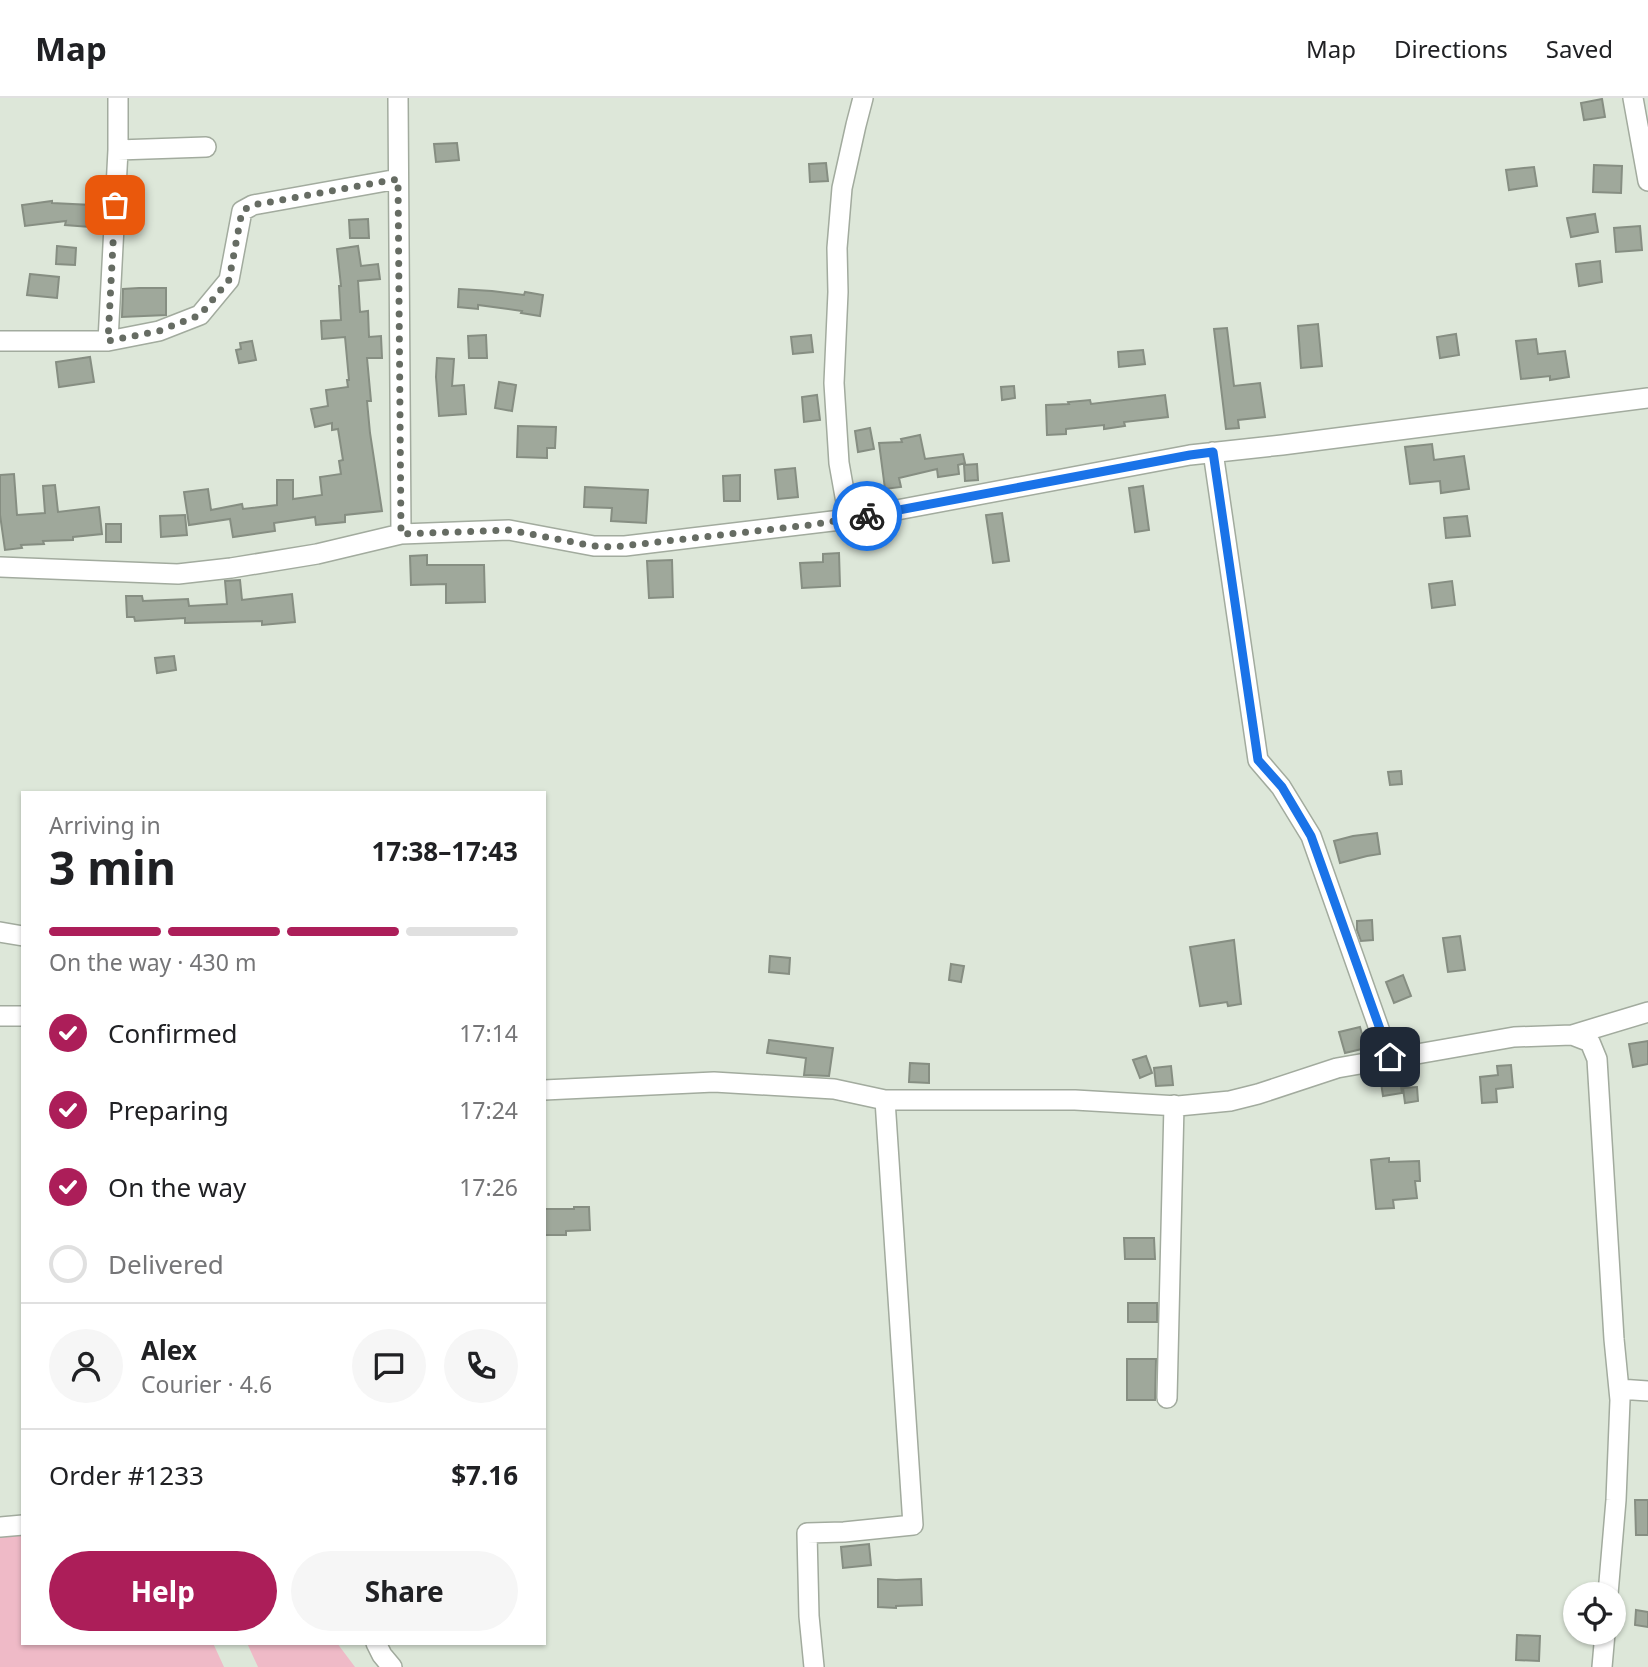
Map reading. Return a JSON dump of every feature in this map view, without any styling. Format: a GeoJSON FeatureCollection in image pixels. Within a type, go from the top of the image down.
{"type":"FeatureCollection","features":[{"type":"Feature","properties":{"kind":"street"},"geometry":{"type":"LineString","coordinates":[[108,341],[118,150],[118,98]]}},
{"type":"Feature","properties":{"kind":"street"},"geometry":{"type":"LineString","coordinates":[[398,98],[401,534]]}},
{"type":"Feature","properties":{"kind":"street"},"geometry":{"type":"LineString","coordinates":[[849,519],[839,463],[834,383],[838,216],[863,98]]}},
{"type":"Feature","properties":{"kind":"street"},"geometry":{"type":"LineString","coordinates":[[1633,98],[1648,181]]}},
{"type":"Feature","properties":{"kind":"street"},"geometry":{"type":"LineString","coordinates":[[118,150],[206,148]]}},
{"type":"Feature","properties":{"kind":"street"},"geometry":{"type":"LineString","coordinates":[[0,341],[108,341],[159,331],[200,315],[229,280],[242,211],[253,205],[398,179]]}},
{"type":"Feature","properties":{"kind":"street"},"geometry":{"type":"LineString","coordinates":[[0,567],[178,574],[317,554],[401,534],[509,530],[613,547],[849,519],[1190,455],[1648,398]]}},
{"type":"Feature","properties":{"kind":"street"},"geometry":{"type":"LineString","coordinates":[[1213,452],[1258,760],[1282,787],[1311,836],[1390,1057]]}},
{"type":"Feature","properties":{"kind":"street"},"geometry":{"type":"LineString","coordinates":[[0,932],[21,936]]}},
{"type":"Feature","properties":{"kind":"street"},"geometry":{"type":"LineString","coordinates":[[546,1090],[714,1082],[834,1089],[886,1100],[1075,1100],[1174,1105],[1230,1101],[1336,1068],[1390,1057],[1514,1037],[1572,1035],[1648,1012]]}},
{"type":"Feature","properties":{"kind":"street"},"geometry":{"type":"LineString","coordinates":[[0,1016],[21,1016]]}},
{"type":"Feature","properties":{"kind":"street"},"geometry":{"type":"LineString","coordinates":[[1572,1035],[1590,1042],[1597,1059],[1620,1400],[1609,1582]]}},
{"type":"Feature","properties":{"kind":"street"},"geometry":{"type":"LineString","coordinates":[[814,1667],[809,1616],[807,1533],[913,1525],[886,1100]]}},
{"type":"Feature","properties":{"kind":"street"},"geometry":{"type":"LineString","coordinates":[[1167,1398],[1174,1105]]}},
{"type":"Feature","properties":{"kind":"street"},"geometry":{"type":"LineString","coordinates":[[1619,1389],[1648,1391]]}},
{"type":"Feature","properties":{"kind":"street"},"geometry":{"type":"LineString","coordinates":[[0,1527],[21,1525]]}},
{"type":"Feature","properties":{"kind":"street"},"geometry":{"type":"LineString","coordinates":[[377,1645],[392,1667]]}},
{"type":"Feature","properties":{"kind":"street"},"geometry":{"type":"LineString","coordinates":[[1602,1667],[1604,1645]]}},
{"type":"Feature","properties":{"kind":"shaded area"},"geometry":{"type":"Polygon","coordinates":[[[0,1528],[21,1528],[21,1645],[214,1645],[224,1667],[0,1667],[0,1528]]]}},
{"type":"Feature","properties":{"kind":"shaded area"},"geometry":{"type":"Polygon","coordinates":[[[248,1645],[338,1645],[355,1667],[258,1667],[248,1645]]]}},
{"type":"Feature","properties":{"kind":"building"},"geometry":{"type":"Polygon","coordinates":[[[1602,99],[1605,117],[1584,120],[1581,103],[1602,99]]]}},
{"type":"Feature","properties":{"kind":"building"},"geometry":{"type":"Polygon","coordinates":[[[457,143],[459,160],[436,162],[434,144],[457,143]]]}},
{"type":"Feature","properties":{"kind":"building"},"geometry":{"type":"Polygon","coordinates":[[[826,163],[828,181],[810,182],[809,164],[826,163]]]}},
{"type":"Feature","properties":{"kind":"building"},"geometry":{"type":"Polygon","coordinates":[[[1594,165],[1622,166],[1621,193],[1593,192],[1594,165]]]}},
{"type":"Feature","properties":{"kind":"building"},"geometry":{"type":"Polygon","coordinates":[[[1534,167],[1537,186],[1509,190],[1506,170],[1534,167]]]}},
{"type":"Feature","properties":{"kind":"building"},"geometry":{"type":"Polygon","coordinates":[[[52,201],[92,205],[90,227],[65,225],[66,221],[25,226],[22,205],[52,201]]]}},
{"type":"Feature","properties":{"kind":"building"},"geometry":{"type":"Polygon","coordinates":[[[1595,214],[1598,232],[1571,237],[1567,218],[1595,214]]]}},
{"type":"Feature","properties":{"kind":"building"},"geometry":{"type":"Polygon","coordinates":[[[368,219],[369,238],[350,238],[349,220],[368,219]]]}},
{"type":"Feature","properties":{"kind":"building"},"geometry":{"type":"Polygon","coordinates":[[[1640,226],[1642,250],[1616,252],[1614,228],[1640,226]]]}},
{"type":"Feature","properties":{"kind":"building"},"geometry":{"type":"Polygon","coordinates":[[[57,246],[76,248],[75,265],[56,264],[57,246]]]}},
{"type":"Feature","properties":{"kind":"building"},"geometry":{"type":"Polygon","coordinates":[[[358,246],[361,266],[378,264],[380,279],[358,281],[360,312],[368,311],[369,337],[381,336],[382,358],[367,358],[371,401],[367,401],[382,511],[345,515],[345,522],[316,525],[315,517],[274,523],[275,531],[233,537],[230,519],[189,525],[184,492],[208,489],[211,510],[242,504],[243,509],[277,505],[277,480],[293,480],[293,499],[322,495],[320,477],[341,474],[339,461],[343,460],[338,429],[332,430],[332,423],[315,427],[311,409],[328,406],[326,390],[348,387],[345,337],[322,339],[321,321],[341,320],[337,249],[358,246]]]}},
{"type":"Feature","properties":{"kind":"building"},"geometry":{"type":"Polygon","coordinates":[[[1600,261],[1602,282],[1579,286],[1576,264],[1600,261]]]}},
{"type":"Feature","properties":{"kind":"building"},"geometry":{"type":"Polygon","coordinates":[[[30,274],[59,277],[57,298],[27,295],[30,274]]]}},
{"type":"Feature","properties":{"kind":"building"},"geometry":{"type":"Polygon","coordinates":[[[166,288],[166,315],[122,317],[123,289],[166,288]]]}},
{"type":"Feature","properties":{"kind":"building"},"geometry":{"type":"Polygon","coordinates":[[[459,289],[543,295],[540,316],[478,305],[478,309],[458,307],[459,289]]]}},
{"type":"Feature","properties":{"kind":"building"},"geometry":{"type":"Polygon","coordinates":[[[1318,324],[1322,366],[1301,368],[1298,326],[1318,324]]]}},
{"type":"Feature","properties":{"kind":"building"},"geometry":{"type":"Polygon","coordinates":[[[1227,328],[1234,386],[1260,383],[1265,417],[1238,420],[1239,428],[1226,429],[1214,329],[1227,328]]]}},
{"type":"Feature","properties":{"kind":"building"},"geometry":{"type":"Polygon","coordinates":[[[1456,334],[1459,355],[1440,358],[1437,337],[1456,334]]]}},
{"type":"Feature","properties":{"kind":"building"},"geometry":{"type":"Polygon","coordinates":[[[486,335],[487,358],[469,358],[468,336],[486,335]]]}},
{"type":"Feature","properties":{"kind":"building"},"geometry":{"type":"Polygon","coordinates":[[[811,335],[813,352],[793,354],[791,337],[811,335]]]}},
{"type":"Feature","properties":{"kind":"building"},"geometry":{"type":"Polygon","coordinates":[[[1536,339],[1538,354],[1565,351],[1569,377],[1550,380],[1550,376],[1521,379],[1516,341],[1536,339]]]}},
{"type":"Feature","properties":{"kind":"building"},"geometry":{"type":"Polygon","coordinates":[[[252,341],[256,360],[239,363],[236,350],[241,349],[240,343],[252,341]]]}},
{"type":"Feature","properties":{"kind":"building"},"geometry":{"type":"Polygon","coordinates":[[[1143,350],[1145,364],[1119,367],[1118,352],[1143,350]]]}},
{"type":"Feature","properties":{"kind":"building"},"geometry":{"type":"Polygon","coordinates":[[[90,357],[94,382],[59,387],[56,362],[90,357]]]}},
{"type":"Feature","properties":{"kind":"building"},"geometry":{"type":"Polygon","coordinates":[[[437,358],[454,359],[452,386],[464,385],[466,414],[439,416],[437,358]]]}},
{"type":"Feature","properties":{"kind":"building"},"geometry":{"type":"Polygon","coordinates":[[[499,382],[516,385],[512,411],[495,408],[499,382]]]}},
{"type":"Feature","properties":{"kind":"building"},"geometry":{"type":"Polygon","coordinates":[[[1014,386],[1015,398],[1002,400],[1001,387],[1014,386]]]}},
{"type":"Feature","properties":{"kind":"building"},"geometry":{"type":"Polygon","coordinates":[[[817,395],[820,420],[804,422],[802,397],[817,395]]]}},
{"type":"Feature","properties":{"kind":"building"},"geometry":{"type":"Polygon","coordinates":[[[1165,395],[1168,417],[1124,422],[1125,426],[1104,429],[1104,425],[1066,429],[1066,434],[1047,435],[1046,405],[1090,400],[1091,404],[1165,395]]]}},
{"type":"Feature","properties":{"kind":"building"},"geometry":{"type":"Polygon","coordinates":[[[518,426],[556,427],[555,448],[547,448],[547,458],[517,457],[518,426]]]}},
{"type":"Feature","properties":{"kind":"building"},"geometry":{"type":"Polygon","coordinates":[[[870,428],[874,449],[858,452],[855,431],[870,428]]]}},
{"type":"Feature","properties":{"kind":"building"},"geometry":{"type":"Polygon","coordinates":[[[920,435],[925,459],[963,454],[965,463],[958,465],[959,474],[938,477],[937,469],[899,478],[901,487],[885,489],[879,443],[902,442],[901,439],[920,435]]]}},
{"type":"Feature","properties":{"kind":"building"},"geometry":{"type":"Polygon","coordinates":[[[1432,444],[1434,460],[1464,456],[1469,489],[1441,493],[1440,481],[1410,484],[1405,447],[1432,444]]]}},
{"type":"Feature","properties":{"kind":"building"},"geometry":{"type":"Polygon","coordinates":[[[977,464],[978,480],[965,481],[964,465],[977,464]]]}},
{"type":"Feature","properties":{"kind":"building"},"geometry":{"type":"Polygon","coordinates":[[[795,468],[798,497],[778,499],[775,470],[795,468]]]}},
{"type":"Feature","properties":{"kind":"building"},"geometry":{"type":"Polygon","coordinates":[[[14,474],[17,515],[45,513],[43,486],[55,485],[58,512],[99,507],[102,534],[73,537],[73,540],[43,541],[44,544],[21,545],[22,548],[5,550],[0,515],[0,475],[14,474]]]}},
{"type":"Feature","properties":{"kind":"building"},"geometry":{"type":"Polygon","coordinates":[[[740,475],[740,501],[724,501],[723,476],[740,475]]]}},
{"type":"Feature","properties":{"kind":"building"},"geometry":{"type":"Polygon","coordinates":[[[1143,486],[1149,530],[1135,532],[1129,488],[1143,486]]]}},
{"type":"Feature","properties":{"kind":"building"},"geometry":{"type":"Polygon","coordinates":[[[585,487],[648,490],[646,523],[611,521],[612,508],[584,507],[585,487]]]}},
{"type":"Feature","properties":{"kind":"building"},"geometry":{"type":"Polygon","coordinates":[[[1002,513],[1009,561],[993,563],[986,515],[1002,513]]]}},
{"type":"Feature","properties":{"kind":"building"},"geometry":{"type":"Polygon","coordinates":[[[185,515],[187,535],[161,537],[160,516],[185,515]]]}},
{"type":"Feature","properties":{"kind":"building"},"geometry":{"type":"Polygon","coordinates":[[[1467,516],[1470,536],[1446,538],[1444,518],[1467,516]]]}},
{"type":"Feature","properties":{"kind":"building"},"geometry":{"type":"Polygon","coordinates":[[[106,524],[121,524],[121,542],[106,542],[106,524]]]}},
{"type":"Feature","properties":{"kind":"building"},"geometry":{"type":"Polygon","coordinates":[[[839,553],[840,586],[802,588],[800,563],[823,562],[823,554],[839,553]]]}},
{"type":"Feature","properties":{"kind":"building"},"geometry":{"type":"Polygon","coordinates":[[[427,555],[427,565],[484,565],[485,602],[446,603],[446,584],[411,585],[410,556],[427,555]]]}},
{"type":"Feature","properties":{"kind":"building"},"geometry":{"type":"Polygon","coordinates":[[[672,560],[673,597],[649,598],[647,561],[672,560]]]}},
{"type":"Feature","properties":{"kind":"building"},"geometry":{"type":"Polygon","coordinates":[[[240,580],[242,600],[292,594],[295,622],[262,625],[262,621],[185,623],[185,618],[135,621],[134,617],[127,617],[126,596],[142,596],[143,601],[188,599],[189,606],[227,604],[225,581],[240,580]]]}},
{"type":"Feature","properties":{"kind":"building"},"geometry":{"type":"Polygon","coordinates":[[[1452,581],[1455,605],[1432,608],[1429,584],[1452,581]]]}},
{"type":"Feature","properties":{"kind":"building"},"geometry":{"type":"Polygon","coordinates":[[[174,656],[176,670],[157,673],[155,658],[174,656]]]}},
{"type":"Feature","properties":{"kind":"building"},"geometry":{"type":"Polygon","coordinates":[[[1401,771],[1402,784],[1390,785],[1388,772],[1401,771]]]}},
{"type":"Feature","properties":{"kind":"building"},"geometry":{"type":"Polygon","coordinates":[[[1377,833],[1380,854],[1340,863],[1334,841],[1377,833]]]}},
{"type":"Feature","properties":{"kind":"building"},"geometry":{"type":"Polygon","coordinates":[[[1372,920],[1373,940],[1361,941],[1357,921],[1372,920]]]}},
{"type":"Feature","properties":{"kind":"building"},"geometry":{"type":"Polygon","coordinates":[[[1460,936],[1465,970],[1448,972],[1443,938],[1460,936]]]}},
{"type":"Feature","properties":{"kind":"building"},"geometry":{"type":"Polygon","coordinates":[[[1234,940],[1241,1004],[1228,1006],[1227,1002],[1200,1006],[1190,947],[1234,940]]]}},
{"type":"Feature","properties":{"kind":"building"},"geometry":{"type":"Polygon","coordinates":[[[770,956],[790,958],[789,974],[769,972],[770,956]]]}},
{"type":"Feature","properties":{"kind":"building"},"geometry":{"type":"Polygon","coordinates":[[[951,964],[964,966],[961,982],[949,980],[951,964]]]}},
{"type":"Feature","properties":{"kind":"building"},"geometry":{"type":"Polygon","coordinates":[[[1403,975],[1411,996],[1394,1003],[1386,982],[1403,975]]]}},
{"type":"Feature","properties":{"kind":"building"},"geometry":{"type":"Polygon","coordinates":[[[1360,1027],[1366,1048],[1345,1053],[1339,1032],[1360,1027]]]}},
{"type":"Feature","properties":{"kind":"building"},"geometry":{"type":"Polygon","coordinates":[[[769,1040],[833,1048],[829,1076],[804,1075],[806,1058],[767,1053],[769,1040]]]}},
{"type":"Feature","properties":{"kind":"building"},"geometry":{"type":"Polygon","coordinates":[[[1648,1041],[1648,1064],[1633,1067],[1629,1044],[1648,1041]]]}},
{"type":"Feature","properties":{"kind":"building"},"geometry":{"type":"Polygon","coordinates":[[[1146,1056],[1152,1073],[1140,1078],[1133,1060],[1146,1056]]]}},
{"type":"Feature","properties":{"kind":"building"},"geometry":{"type":"Polygon","coordinates":[[[910,1063],[929,1064],[929,1083],[909,1082],[910,1063]]]}},
{"type":"Feature","properties":{"kind":"building"},"geometry":{"type":"Polygon","coordinates":[[[1511,1065],[1513,1087],[1496,1089],[1497,1102],[1482,1103],[1480,1077],[1498,1075],[1497,1066],[1511,1065]]]}},
{"type":"Feature","properties":{"kind":"building"},"geometry":{"type":"Polygon","coordinates":[[[1171,1066],[1173,1085],[1156,1086],[1154,1068],[1171,1066]]]}},
{"type":"Feature","properties":{"kind":"building"},"geometry":{"type":"Polygon","coordinates":[[[1399,1073],[1402,1093],[1383,1096],[1380,1076],[1399,1073]]]}},
{"type":"Feature","properties":{"kind":"building"},"geometry":{"type":"Polygon","coordinates":[[[1417,1087],[1418,1101],[1405,1103],[1403,1088],[1417,1087]]]}},
{"type":"Feature","properties":{"kind":"building"},"geometry":{"type":"Polygon","coordinates":[[[1389,1158],[1389,1162],[1419,1161],[1420,1181],[1415,1181],[1417,1198],[1393,1200],[1394,1208],[1376,1209],[1371,1160],[1389,1158]]]}},
{"type":"Feature","properties":{"kind":"building"},"geometry":{"type":"Polygon","coordinates":[[[589,1207],[590,1230],[566,1231],[566,1235],[546,1235],[546,1209],[589,1207]]]}},
{"type":"Feature","properties":{"kind":"building"},"geometry":{"type":"Polygon","coordinates":[[[1124,1238],[1154,1238],[1155,1259],[1125,1259],[1124,1238]]]}},
{"type":"Feature","properties":{"kind":"building"},"geometry":{"type":"Polygon","coordinates":[[[1128,1303],[1157,1303],[1157,1322],[1128,1322],[1128,1303]]]}},
{"type":"Feature","properties":{"kind":"building"},"geometry":{"type":"Polygon","coordinates":[[[1127,1359],[1156,1359],[1155,1400],[1127,1400],[1127,1359]]]}},
{"type":"Feature","properties":{"kind":"building"},"geometry":{"type":"Polygon","coordinates":[[[1635,1500],[1648,1500],[1648,1535],[1636,1535],[1635,1500]]]}},
{"type":"Feature","properties":{"kind":"building"},"geometry":{"type":"Polygon","coordinates":[[[869,1544],[871,1565],[843,1568],[841,1547],[869,1544]]]}},
{"type":"Feature","properties":{"kind":"building"},"geometry":{"type":"Polygon","coordinates":[[[878,1579],[921,1579],[922,1605],[878,1607],[878,1579]]]}},
{"type":"Feature","properties":{"kind":"building"},"geometry":{"type":"Polygon","coordinates":[[[1636,1610],[1648,1612],[1648,1627],[1635,1625],[1636,1610]]]}},
{"type":"Feature","properties":{"kind":"building"},"geometry":{"type":"Polygon","coordinates":[[[1517,1635],[1540,1636],[1539,1661],[1516,1660],[1517,1635]]]}},
{"type":"Feature","properties":{"kind":"way so far"},"geometry":{"type":"LineString","coordinates":[[115,205],[108,341],[159,331],[200,315],[229,280],[242,211],[253,205],[398,179],[401,534],[509,530],[613,547],[867,516]]}},
{"type":"Feature","properties":{"kind":"route"},"geometry":{"type":"LineString","coordinates":[[867,516],[1213,452],[1258,760],[1282,787],[1311,836],[1390,1057]]}}]}
